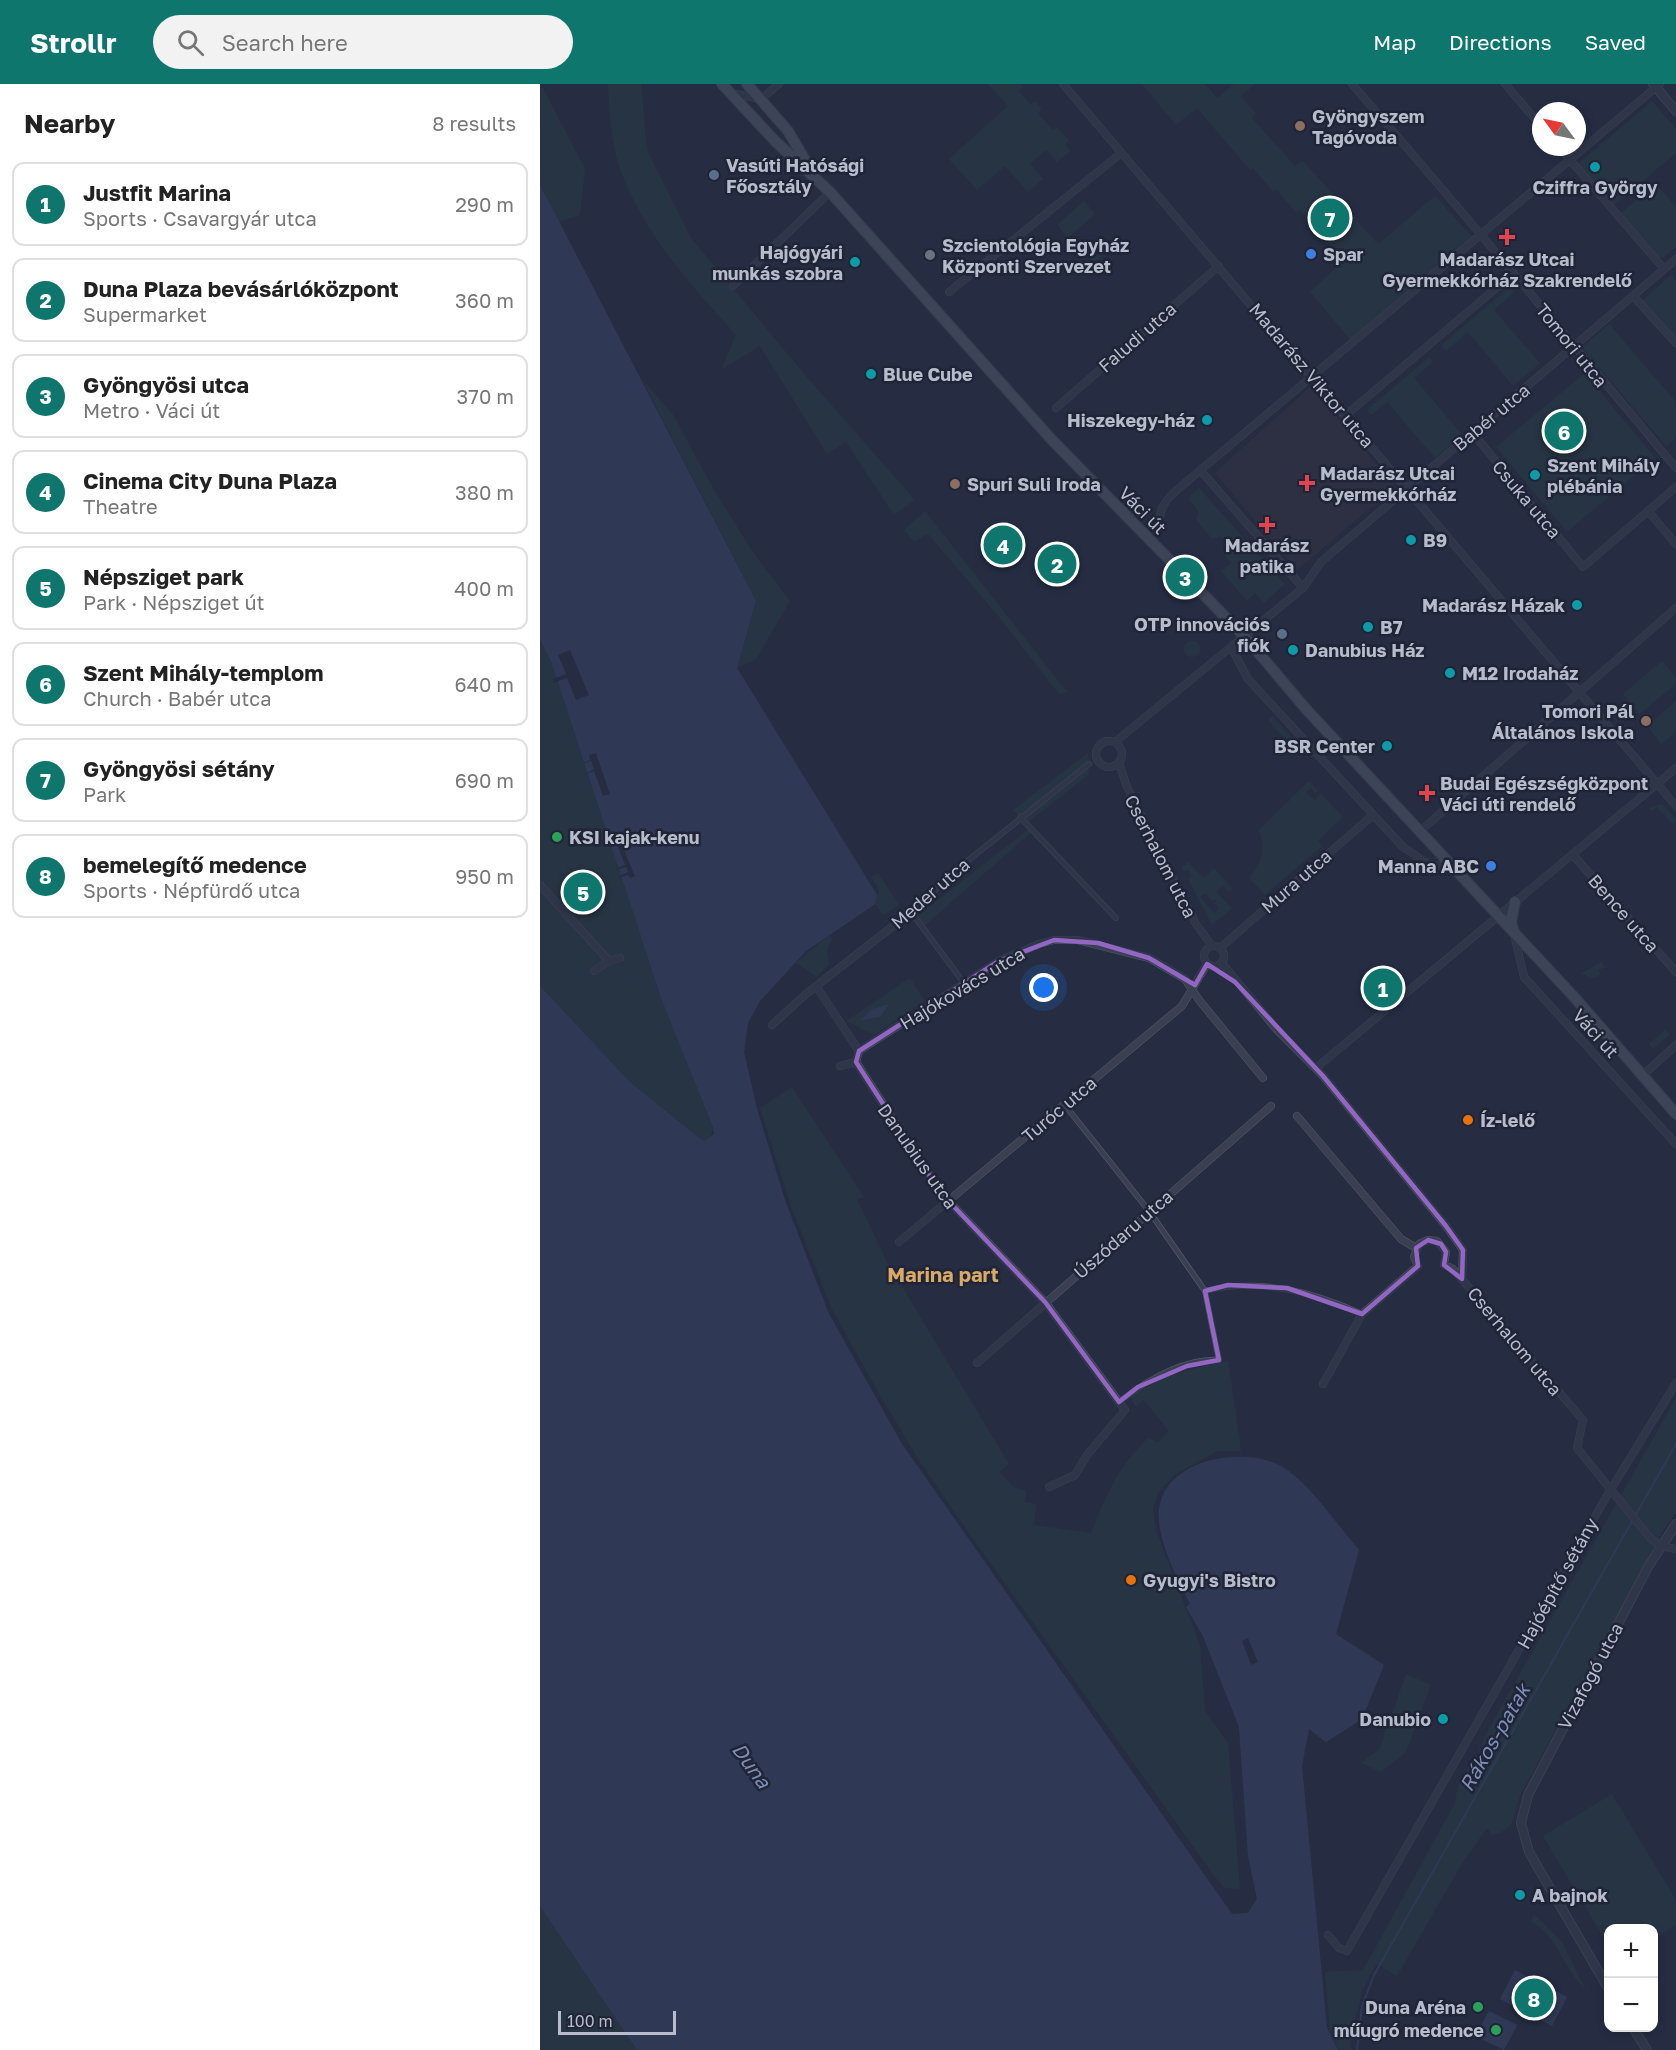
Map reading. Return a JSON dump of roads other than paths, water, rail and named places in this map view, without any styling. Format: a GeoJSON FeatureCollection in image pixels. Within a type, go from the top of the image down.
{"type":"FeatureCollection","features":[{"type":"Feature","properties":{"kind":"main road","name":"Váci út"},"geometry":{"type":"LineString","coordinates":[[747,84],[788,131],[812,173]]}},
{"type":"Feature","properties":{"kind":"main road","name":"Váci út"},"geometry":{"type":"LineString","coordinates":[[725,88],[775,141],[830,192],[1052,440],[1246,638],[1306,709],[1514,932],[1676,1114]]}},
{"type":"Feature","properties":{"kind":"main road"},"geometry":{"type":"LineString","coordinates":[[1514,932],[1511,922],[1515,902]]}},
{"type":"Feature","properties":{"kind":"street"},"geometry":{"type":"LineString","coordinates":[[761,99],[779,84]]}},
{"type":"Feature","properties":{"kind":"street","name":"Madarász Viktor utca"},"geometry":{"type":"LineString","coordinates":[[1063,84],[1120,154],[1128,159],[1676,806]]}},
{"type":"Feature","properties":{"kind":"street","name":"Tomori utca"},"geometry":{"type":"LineString","coordinates":[[1352,84],[1482,235],[1676,468]]}},
{"type":"Feature","properties":{"kind":"street"},"geometry":{"type":"LineString","coordinates":[[1505,84],[1532,116]]}},
{"type":"Feature","properties":{"kind":"street"},"geometry":{"type":"LineString","coordinates":[[1160,520],[1160,511],[1165,501],[1657,85],[1676,111]]}},
{"type":"Feature","properties":{"kind":"street","name":"Váci út"},"geometry":{"type":"LineString","coordinates":[[725,88],[761,99]]}},
{"type":"Feature","properties":{"kind":"street"},"geometry":{"type":"LineString","coordinates":[[949,292],[1120,154]]}},
{"type":"Feature","properties":{"kind":"street"},"geometry":{"type":"LineString","coordinates":[[1567,156],[1664,269]]}},
{"type":"Feature","properties":{"kind":"street"},"geometry":{"type":"LineString","coordinates":[[733,286],[830,192]]}},
{"type":"Feature","properties":{"kind":"street","name":"Babér utca"},"geometry":{"type":"LineString","coordinates":[[1246,638],[1303,588],[1321,562],[1676,259]]}},
{"type":"Feature","properties":{"kind":"street","name":"Faludi utca"},"geometry":{"type":"LineString","coordinates":[[1056,408],[1219,266]]}},
{"type":"Feature","properties":{"kind":"street"},"geometry":{"type":"LineString","coordinates":[[1346,415],[1514,273]]}},
{"type":"Feature","properties":{"kind":"street"},"geometry":{"type":"LineString","coordinates":[[1634,297],[1676,343]]}},
{"type":"Feature","properties":{"kind":"street","name":"Csuka utca"},"geometry":{"type":"LineString","coordinates":[[1472,432],[1583,567],[1648,511]]}},
{"type":"Feature","properties":{"kind":"street"},"geometry":{"type":"LineString","coordinates":[[1201,471],[1303,588]]}},
{"type":"Feature","properties":{"kind":"street"},"geometry":{"type":"LineString","coordinates":[[1676,487],[1648,511],[1676,544]]}},
{"type":"Feature","properties":{"kind":"street"},"geometry":{"type":"LineString","coordinates":[[1419,832],[1676,608]]}},
{"type":"Feature","properties":{"kind":"street"},"geometry":{"type":"LineString","coordinates":[[1118,744],[1149,712],[1246,638]]}},
{"type":"Feature","properties":{"kind":"street"},"geometry":{"type":"LineString","coordinates":[[1232,649],[1248,679],[1402,846],[1428,864],[1453,868]]}},
{"type":"Feature","properties":{"kind":"street"},"geometry":{"type":"LineString","coordinates":[[1102,743],[1118,744],[1123,753],[1115,765],[1101,764],[1096,754],[1102,743]]}},
{"type":"Feature","properties":{"kind":"street","name":"Meder utca"},"geometry":{"type":"LineString","coordinates":[[772,1024],[816,986],[911,912],[966,862],[1089,764]]}},
{"type":"Feature","properties":{"kind":"street","name":"Cserhalom utca"},"geometry":{"type":"LineString","coordinates":[[1115,765],[1196,924],[1212,948]]}},
{"type":"Feature","properties":{"kind":"street"},"geometry":{"type":"LineString","coordinates":[[1316,1068],[1642,799],[1676,768]]}},
{"type":"Feature","properties":{"kind":"street"},"geometry":{"type":"LineString","coordinates":[[1642,799],[1653,795],[1667,796]]}},
{"type":"Feature","properties":{"kind":"street","name":"Mura utca"},"geometry":{"type":"LineString","coordinates":[[1212,948],[1373,815]]}},
{"type":"Feature","properties":{"kind":"street"},"geometry":{"type":"LineString","coordinates":[[1020,818],[1116,918]]}},
{"type":"Feature","properties":{"kind":"street","name":"Bence utca"},"geometry":{"type":"LineString","coordinates":[[1573,855],[1676,972]]}},
{"type":"Feature","properties":{"kind":"street"},"geometry":{"type":"LineString","coordinates":[[540,885],[609,961]]}},
{"type":"Feature","properties":{"kind":"street"},"geometry":{"type":"LineString","coordinates":[[911,912],[964,983]]}},
{"type":"Feature","properties":{"kind":"street","name":"Váci út"},"geometry":{"type":"LineString","coordinates":[[1514,932],[1524,977],[1676,1144]]}},
{"type":"Feature","properties":{"kind":"street","name":"Hajókovács utca"},"geometry":{"type":"LineString","coordinates":[[859,1051],[964,983],[1023,949],[1054,940],[1072,939],[1098,943],[1149,958],[1185,979],[1192,991]]}},
{"type":"Feature","properties":{"kind":"street"},"geometry":{"type":"LineString","coordinates":[[1219,965],[1224,953],[1212,948],[1203,956],[1207,964],[1219,965],[1277,1030],[1316,1068],[1446,1226],[1463,1250],[1462,1279]]}},
{"type":"Feature","properties":{"kind":"street"},"geometry":{"type":"LineString","coordinates":[[594,971],[609,961],[620,958]]}},
{"type":"Feature","properties":{"kind":"street","name":"Turóc utca"},"geometry":{"type":"LineString","coordinates":[[899,1242],[1182,1006],[1207,964]]}},
{"type":"Feature","properties":{"kind":"street"},"geometry":{"type":"LineString","coordinates":[[816,986],[859,1051],[856,1062],[840,1066]]}},
{"type":"Feature","properties":{"kind":"street"},"geometry":{"type":"LineString","coordinates":[[1192,991],[1263,1078]]}},
{"type":"Feature","properties":{"kind":"street"},"geometry":{"type":"LineString","coordinates":[[1642,1076],[1676,1045]]}},
{"type":"Feature","properties":{"kind":"street","name":"Danubius utca"},"geometry":{"type":"LineString","coordinates":[[856,1062],[894,1124],[948,1201],[1045,1302],[1125,1410],[1087,1455],[1075,1475],[1049,1487]]}},
{"type":"Feature","properties":{"kind":"street"},"geometry":{"type":"LineString","coordinates":[[1064,1104],[1149,1211],[1205,1291],[1219,1360],[1165,1373],[1138,1387],[1119,1402]]}},
{"type":"Feature","properties":{"kind":"street","name":"Úszódaru utca"},"geometry":{"type":"LineString","coordinates":[[977,1363],[1271,1106]]}},
{"type":"Feature","properties":{"kind":"street"},"geometry":{"type":"LineString","coordinates":[[1296,1116],[1401,1239],[1416,1248],[1414,1257],[1418,1266],[1362,1314],[1323,1384]]}},
{"type":"Feature","properties":{"kind":"street","name":"Cserhalom utca"},"geometry":{"type":"LineString","coordinates":[[1416,1248],[1432,1240],[1444,1248],[1446,1256],[1444,1264],[1453,1269],[1462,1279],[1583,1420],[1577,1448],[1611,1490]]}},
{"type":"Feature","properties":{"kind":"street"},"geometry":{"type":"LineString","coordinates":[[1205,1291],[1228,1285],[1287,1288],[1330,1300],[1362,1314]]}},
{"type":"Feature","properties":{"kind":"street","name":"Hajóépítő sétány"},"geometry":{"type":"LineString","coordinates":[[1328,1935],[1339,1948],[1347,1951],[1611,1490],[1676,1383]]}},
{"type":"Feature","properties":{"kind":"street"},"geometry":{"type":"LineString","coordinates":[[1611,1490],[1642,1528],[1661,1546],[1676,1549]]}},
{"type":"Feature","properties":{"kind":"street","name":"Vizafogó utca"},"geometry":{"type":"LineString","coordinates":[[1604,1981],[1546,1883],[1522,1834],[1522,1814],[1528,1795],[1661,1546],[1675,1528]]}},
{"type":"Feature","properties":{"kind":"street"},"geometry":{"type":"LineString","coordinates":[[1636,2032],[1647,2050]]}},
{"type":"Feature","properties":{"kind":"water","name":"Duna"},"geometry":{"type":"Polygon","coordinates":[[[540,185],[756,601],[737,668],[877,895],[875,904],[806,951],[760,1001],[748,1023],[744,1052],[757,1109],[786,1203],[829,1314],[902,1444],[1232,1914],[1248,1913],[1257,1899],[1248,1856],[1239,1727],[1203,1636],[1186,1607],[1190,1604],[1163,1541],[1160,1528],[1160,1504],[1167,1488],[1178,1476],[1193,1466],[1230,1457],[1266,1460],[1281,1466],[1302,1482],[1359,1550],[1336,1634],[1384,1665],[1362,1719],[1326,1742],[1309,1729],[1302,1766],[1327,2028],[1338,2050],[637,2050],[540,1906],[540,986],[630,1082],[698,1137],[705,1141],[714,1134],[662,1001],[552,664],[540,639],[540,185]]]}},
{"type":"Feature","properties":{"kind":"water"},"geometry":{"type":"Polygon","coordinates":[[[889,1004],[880,1017],[861,1020],[872,1009],[889,1004]]]}},
{"type":"Feature","properties":{"kind":"water"},"geometry":{"type":"Polygon","coordinates":[[[1515,1970],[1567,1997],[1552,2026],[1500,1999],[1515,1970]]]}},
{"type":"Feature","properties":{"kind":"water","name":"műugró medence"},"geometry":{"type":"Polygon","coordinates":[[[1489,2011],[1517,2025],[1504,2050],[1475,2036],[1489,2011]]]}},
{"type":"Feature","properties":{"kind":"waterway","name":"Rákos-patak"},"geometry":{"type":"LineString","coordinates":[[1357,2050],[1362,2006],[1374,1975],[1676,1444]]}},
{"type":"Feature","properties":{"kind":"place","name":"Gyöngyszem Tagóvoda"},"geometry":{"type":"Point","coordinates":[1300,126]}},
{"type":"Feature","properties":{"kind":"place","name":"Cziffra György"},"geometry":{"type":"Point","coordinates":[1595,167]}},
{"type":"Feature","properties":{"kind":"place","name":"Vasúti Hatósági Főosztály"},"geometry":{"type":"Point","coordinates":[714,175]}},
{"type":"Feature","properties":{"kind":"place","name":"Gyöngyösi sétány"},"geometry":{"type":"Point","coordinates":[1330,218]}},
{"type":"Feature","properties":{"kind":"place","name":"Madarász Utcai Gyermekkórház Szakrendelő"},"geometry":{"type":"Point","coordinates":[1507,237]}},
{"type":"Feature","properties":{"kind":"place","name":"Spar"},"geometry":{"type":"Point","coordinates":[1311,254]}},
{"type":"Feature","properties":{"kind":"place","name":"Szcientológia Egyház Központi Szervezet"},"geometry":{"type":"Point","coordinates":[930,255]}},
{"type":"Feature","properties":{"kind":"place","name":"Hajógyári munkás szobra"},"geometry":{"type":"Point","coordinates":[855,262]}},
{"type":"Feature","properties":{"kind":"place","name":"Blue Cube"},"geometry":{"type":"Point","coordinates":[871,374]}},
{"type":"Feature","properties":{"kind":"place","name":"Hiszekegy-ház"},"geometry":{"type":"Point","coordinates":[1207,420]}},
{"type":"Feature","properties":{"kind":"place","name":"Szent Mihály-templom"},"geometry":{"type":"Point","coordinates":[1564,431]}},
{"type":"Feature","properties":{"kind":"place","name":"Szent Mihály plébánia"},"geometry":{"type":"Point","coordinates":[1535,475]}},
{"type":"Feature","properties":{"kind":"place","name":"Madarász Utcai Gyermekkórház"},"geometry":{"type":"Point","coordinates":[1307,483]}},
{"type":"Feature","properties":{"kind":"place","name":"Spuri Suli Iroda"},"geometry":{"type":"Point","coordinates":[955,484]}},
{"type":"Feature","properties":{"kind":"place","name":"Madarász patika"},"geometry":{"type":"Point","coordinates":[1267,525]}},
{"type":"Feature","properties":{"kind":"place","name":"B9"},"geometry":{"type":"Point","coordinates":[1411,540]}},
{"type":"Feature","properties":{"kind":"place","name":"Cinema City Duna Plaza"},"geometry":{"type":"Point","coordinates":[1003,545]}},
{"type":"Feature","properties":{"kind":"place","name":"Duna Plaza bevásárlóközpont"},"geometry":{"type":"Point","coordinates":[1057,564]}},
{"type":"Feature","properties":{"kind":"place","name":"Gyöngyösi utca"},"geometry":{"type":"Point","coordinates":[1185,577]}},
{"type":"Feature","properties":{"kind":"place","name":"Madarász Házak"},"geometry":{"type":"Point","coordinates":[1577,605]}},
{"type":"Feature","properties":{"kind":"place","name":"B7"},"geometry":{"type":"Point","coordinates":[1368,627]}},
{"type":"Feature","properties":{"kind":"place","name":"OTP innovációs fiók"},"geometry":{"type":"Point","coordinates":[1282,634]}},
{"type":"Feature","properties":{"kind":"place","name":"Danubius Ház"},"geometry":{"type":"Point","coordinates":[1293,650]}},
{"type":"Feature","properties":{"kind":"place","name":"M12 Irodaház"},"geometry":{"type":"Point","coordinates":[1450,673]}},
{"type":"Feature","properties":{"kind":"place","name":"Tomori Pál Általános Iskola"},"geometry":{"type":"Point","coordinates":[1646,721]}},
{"type":"Feature","properties":{"kind":"place","name":"BSR Center"},"geometry":{"type":"Point","coordinates":[1387,746]}},
{"type":"Feature","properties":{"kind":"place","name":"Budai Egészségközpont Váci úti rendelő"},"geometry":{"type":"Point","coordinates":[1427,793]}},
{"type":"Feature","properties":{"kind":"place","name":"KSI kajak-kenu"},"geometry":{"type":"Point","coordinates":[557,837]}},
{"type":"Feature","properties":{"kind":"place","name":"Manna ABC"},"geometry":{"type":"Point","coordinates":[1491,866]}},
{"type":"Feature","properties":{"kind":"place","name":"Népsziget park"},"geometry":{"type":"Point","coordinates":[583,892]}},
{"type":"Feature","properties":{"kind":"place","name":"Justfit Marina"},"geometry":{"type":"Point","coordinates":[1383,988]}},
{"type":"Feature","properties":{"kind":"place","name":"Íz-lelő"},"geometry":{"type":"Point","coordinates":[1468,1120]}},
{"type":"Feature","properties":{"kind":"place","name":"Gyugyi's Bistro"},"geometry":{"type":"Point","coordinates":[1131,1580]}},
{"type":"Feature","properties":{"kind":"place","name":"Danubio"},"geometry":{"type":"Point","coordinates":[1443,1719]}},
{"type":"Feature","properties":{"kind":"place","name":"A bajnok"},"geometry":{"type":"Point","coordinates":[1520,1895]}},
{"type":"Feature","properties":{"kind":"place","name":"bemelegítő medence"},"geometry":{"type":"Point","coordinates":[1534,1998]}},
{"type":"Feature","properties":{"kind":"place","name":"Duna Aréna"},"geometry":{"type":"Point","coordinates":[1478,2007]}},
{"type":"Feature","properties":{"kind":"place","name":"műugró medence"},"geometry":{"type":"Point","coordinates":[1496,2030]}},
{"type":"Feature","properties":{"kind":"district","name":"Marina part"},"geometry":{"type":"Point","coordinates":[943,1274]}}]}
